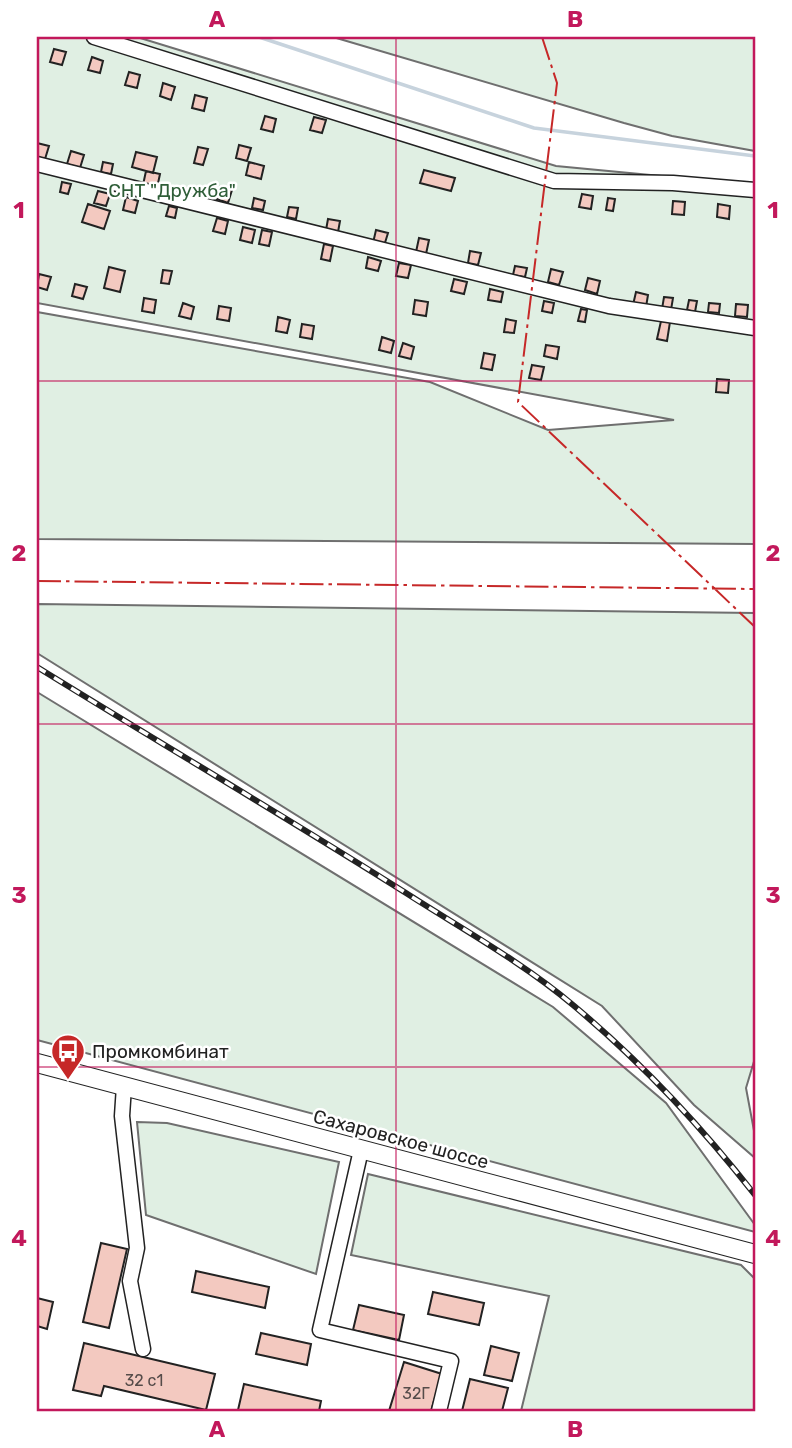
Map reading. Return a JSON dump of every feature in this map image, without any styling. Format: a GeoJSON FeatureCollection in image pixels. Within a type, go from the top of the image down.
{"type":"FeatureCollection","features":[{"type":"Feature","properties":{"kind":"main road","name":"Сахаровское шоссе"},"geometry":{"type":"LineString","coordinates":[[37,1063],[755,1254]]}},
{"type":"Feature","properties":{"kind":"street"},"geometry":{"type":"LineString","coordinates":[[94,37],[554,181],[673,183],[755,190]]}},
{"type":"Feature","properties":{"kind":"street"},"geometry":{"type":"LineString","coordinates":[[37,164],[609,306],[755,328]]}},
{"type":"Feature","properties":{"kind":"street"},"geometry":{"type":"LineString","coordinates":[[124,1086],[122,1116],[137,1248],[130,1281],[143,1349]]}},
{"type":"Feature","properties":{"kind":"street"},"geometry":{"type":"LineString","coordinates":[[362,1150],[320,1330],[450,1361],[439,1411]]}},
{"type":"Feature","properties":{"kind":"green space","name":"СНТ \"Дружба\""},"geometry":{"type":"Polygon","coordinates":[[[37,37],[137,37],[556,166],[755,185],[755,544],[37,539],[37,312],[430,382],[548,430],[674,420],[37,303],[37,37]]]}},
{"type":"Feature","properties":{"kind":"green space"},"geometry":{"type":"Polygon","coordinates":[[[333,37],[755,37],[755,151],[672,136],[333,37]]]}},
{"type":"Feature","properties":{"kind":"green space"},"geometry":{"type":"Polygon","coordinates":[[[37,604],[755,613],[755,1058],[746,1088],[755,1136],[755,1158],[694,1105],[602,1006],[37,653],[37,604]]]}},
{"type":"Feature","properties":{"kind":"green space"},"geometry":{"type":"Polygon","coordinates":[[[37,692],[553,1007],[666,1103],[755,1225],[755,1232],[37,1040],[37,692]]]}},
{"type":"Feature","properties":{"kind":"green space"},"geometry":{"type":"Polygon","coordinates":[[[137,1122],[167,1123],[339,1162],[316,1274],[146,1215],[137,1122]]]}},
{"type":"Feature","properties":{"kind":"green space"},"geometry":{"type":"Polygon","coordinates":[[[368,1174],[741,1265],[755,1279],[755,1411],[521,1411],[549,1296],[351,1255],[368,1174]]]}},
{"type":"Feature","properties":{"kind":"building"},"geometry":{"type":"Polygon","coordinates":[[[54,49],[66,52],[62,65],[50,62],[54,49]]]}},
{"type":"Feature","properties":{"kind":"building"},"geometry":{"type":"Polygon","coordinates":[[[92,57],[103,61],[100,73],[88,70],[92,57]]]}},
{"type":"Feature","properties":{"kind":"building"},"geometry":{"type":"Polygon","coordinates":[[[129,72],[140,75],[137,88],[125,85],[129,72]]]}},
{"type":"Feature","properties":{"kind":"building"},"geometry":{"type":"Polygon","coordinates":[[[163,83],[175,87],[171,100],[160,96],[163,83]]]}},
{"type":"Feature","properties":{"kind":"building"},"geometry":{"type":"Polygon","coordinates":[[[195,95],[207,98],[204,111],[192,108],[195,95]]]}},
{"type":"Feature","properties":{"kind":"building"},"geometry":{"type":"Polygon","coordinates":[[[265,116],[276,119],[273,132],[261,129],[265,116]]]}},
{"type":"Feature","properties":{"kind":"building"},"geometry":{"type":"Polygon","coordinates":[[[314,117],[326,120],[322,133],[310,130],[314,117]]]}},
{"type":"Feature","properties":{"kind":"building"},"geometry":{"type":"Polygon","coordinates":[[[37,143],[49,146],[45,159],[37,157],[37,143]]]}},
{"type":"Feature","properties":{"kind":"building"},"geometry":{"type":"Polygon","coordinates":[[[239,145],[251,148],[247,161],[236,158],[239,145]]]}},
{"type":"Feature","properties":{"kind":"building"},"geometry":{"type":"Polygon","coordinates":[[[198,147],[208,149],[203,165],[194,163],[198,147]]]}},
{"type":"Feature","properties":{"kind":"building"},"geometry":{"type":"Polygon","coordinates":[[[71,151],[84,155],[80,168],[67,164],[71,151]]]}},
{"type":"Feature","properties":{"kind":"building"},"geometry":{"type":"Polygon","coordinates":[[[136,152],[157,157],[153,173],[132,167],[136,152]]]}},
{"type":"Feature","properties":{"kind":"building"},"geometry":{"type":"Polygon","coordinates":[[[103,162],[113,164],[111,174],[101,172],[103,162]]]}},
{"type":"Feature","properties":{"kind":"building"},"geometry":{"type":"Polygon","coordinates":[[[249,162],[264,166],[261,179],[246,175],[249,162]]]}},
{"type":"Feature","properties":{"kind":"building"},"geometry":{"type":"Polygon","coordinates":[[[424,170],[455,178],[451,191],[420,183],[424,170]]]}},
{"type":"Feature","properties":{"kind":"building"},"geometry":{"type":"Polygon","coordinates":[[[146,171],[160,174],[157,188],[143,185],[146,171]]]}},
{"type":"Feature","properties":{"kind":"building"},"geometry":{"type":"Polygon","coordinates":[[[62,182],[71,184],[68,194],[60,192],[62,182]]]}},
{"type":"Feature","properties":{"kind":"building"},"geometry":{"type":"Polygon","coordinates":[[[220,187],[232,190],[228,203],[217,199],[220,187]]]}},
{"type":"Feature","properties":{"kind":"building"},"geometry":{"type":"Polygon","coordinates":[[[98,191],[110,194],[106,206],[94,203],[98,191]]]}},
{"type":"Feature","properties":{"kind":"building"},"geometry":{"type":"Polygon","coordinates":[[[582,194],[593,196],[591,209],[579,207],[582,194]]]}},
{"type":"Feature","properties":{"kind":"building"},"geometry":{"type":"Polygon","coordinates":[[[126,197],[138,201],[135,213],[123,210],[126,197]]]}},
{"type":"Feature","properties":{"kind":"building"},"geometry":{"type":"Polygon","coordinates":[[[254,198],[265,201],[263,210],[252,208],[254,198]]]}},
{"type":"Feature","properties":{"kind":"building"},"geometry":{"type":"Polygon","coordinates":[[[608,198],[615,199],[613,211],[606,210],[608,198]]]}},
{"type":"Feature","properties":{"kind":"building"},"geometry":{"type":"Polygon","coordinates":[[[673,201],[685,202],[684,215],[672,214],[673,201]]]}},
{"type":"Feature","properties":{"kind":"building"},"geometry":{"type":"Polygon","coordinates":[[[88,204],[110,211],[104,229],[82,222],[88,204]]]}},
{"type":"Feature","properties":{"kind":"building"},"geometry":{"type":"Polygon","coordinates":[[[718,204],[730,206],[729,219],[717,217],[718,204]]]}},
{"type":"Feature","properties":{"kind":"building"},"geometry":{"type":"Polygon","coordinates":[[[169,206],[177,208],[175,218],[166,216],[169,206]]]}},
{"type":"Feature","properties":{"kind":"building"},"geometry":{"type":"Polygon","coordinates":[[[289,207],[298,208],[296,219],[287,217],[289,207]]]}},
{"type":"Feature","properties":{"kind":"building"},"geometry":{"type":"Polygon","coordinates":[[[217,218],[228,221],[225,234],[213,231],[217,218]]]}},
{"type":"Feature","properties":{"kind":"building"},"geometry":{"type":"Polygon","coordinates":[[[328,219],[340,221],[338,232],[326,230],[328,219]]]}},
{"type":"Feature","properties":{"kind":"building"},"geometry":{"type":"Polygon","coordinates":[[[243,227],[255,230],[252,243],[240,240],[243,227]]]}},
{"type":"Feature","properties":{"kind":"building"},"geometry":{"type":"Polygon","coordinates":[[[262,230],[272,232],[269,246],[259,244],[262,230]]]}},
{"type":"Feature","properties":{"kind":"building"},"geometry":{"type":"Polygon","coordinates":[[[376,230],[388,233],[384,246],[373,243],[376,230]]]}},
{"type":"Feature","properties":{"kind":"building"},"geometry":{"type":"Polygon","coordinates":[[[419,238],[429,240],[426,254],[416,252],[419,238]]]}},
{"type":"Feature","properties":{"kind":"building"},"geometry":{"type":"Polygon","coordinates":[[[324,244],[333,246],[330,261],[321,259],[324,244]]]}},
{"type":"Feature","properties":{"kind":"building"},"geometry":{"type":"Polygon","coordinates":[[[470,251],[481,253],[478,265],[468,263],[470,251]]]}},
{"type":"Feature","properties":{"kind":"building"},"geometry":{"type":"Polygon","coordinates":[[[368,257],[381,261],[378,271],[366,268],[368,257]]]}},
{"type":"Feature","properties":{"kind":"building"},"geometry":{"type":"Polygon","coordinates":[[[399,263],[411,265],[408,278],[396,276],[399,263]]]}},
{"type":"Feature","properties":{"kind":"building"},"geometry":{"type":"Polygon","coordinates":[[[515,266],[527,268],[525,277],[513,275],[515,266]]]}},
{"type":"Feature","properties":{"kind":"building"},"geometry":{"type":"Polygon","coordinates":[[[109,267],[125,271],[120,292],[104,288],[109,267]]]}},
{"type":"Feature","properties":{"kind":"building"},"geometry":{"type":"Polygon","coordinates":[[[551,269],[563,272],[559,285],[548,282],[551,269]]]}},
{"type":"Feature","properties":{"kind":"building"},"geometry":{"type":"Polygon","coordinates":[[[163,270],[172,271],[169,284],[161,283],[163,270]]]}},
{"type":"Feature","properties":{"kind":"building"},"geometry":{"type":"Polygon","coordinates":[[[39,274],[51,277],[47,290],[37,287],[39,274]]]}},
{"type":"Feature","properties":{"kind":"building"},"geometry":{"type":"Polygon","coordinates":[[[588,278],[600,281],[597,294],[585,290],[588,278]]]}},
{"type":"Feature","properties":{"kind":"building"},"geometry":{"type":"Polygon","coordinates":[[[454,279],[467,282],[464,294],[451,291],[454,279]]]}},
{"type":"Feature","properties":{"kind":"building"},"geometry":{"type":"Polygon","coordinates":[[[75,284],[87,287],[83,299],[72,296],[75,284]]]}},
{"type":"Feature","properties":{"kind":"building"},"geometry":{"type":"Polygon","coordinates":[[[490,289],[503,292],[501,302],[488,300],[490,289]]]}},
{"type":"Feature","properties":{"kind":"building"},"geometry":{"type":"Polygon","coordinates":[[[636,292],[648,295],[646,307],[633,305],[636,292]]]}},
{"type":"Feature","properties":{"kind":"building"},"geometry":{"type":"Polygon","coordinates":[[[664,297],[673,298],[671,310],[662,309],[664,297]]]}},
{"type":"Feature","properties":{"kind":"building"},"geometry":{"type":"Polygon","coordinates":[[[144,298],[156,300],[154,313],[142,311],[144,298]]]}},
{"type":"Feature","properties":{"kind":"building"},"geometry":{"type":"Polygon","coordinates":[[[415,300],[428,302],[426,316],[413,314],[415,300]]]}},
{"type":"Feature","properties":{"kind":"building"},"geometry":{"type":"Polygon","coordinates":[[[689,300],[697,301],[695,312],[687,310],[689,300]]]}},
{"type":"Feature","properties":{"kind":"building"},"geometry":{"type":"Polygon","coordinates":[[[544,301],[554,303],[552,313],[542,311],[544,301]]]}},
{"type":"Feature","properties":{"kind":"building"},"geometry":{"type":"Polygon","coordinates":[[[183,303],[194,307],[191,319],[179,316],[183,303]]]}},
{"type":"Feature","properties":{"kind":"building"},"geometry":{"type":"Polygon","coordinates":[[[709,303],[720,304],[719,313],[708,312],[709,303]]]}},
{"type":"Feature","properties":{"kind":"building"},"geometry":{"type":"Polygon","coordinates":[[[736,304],[748,305],[747,317],[735,316],[736,304]]]}},
{"type":"Feature","properties":{"kind":"building"},"geometry":{"type":"Polygon","coordinates":[[[219,306],[231,308],[229,321],[217,319],[219,306]]]}},
{"type":"Feature","properties":{"kind":"building"},"geometry":{"type":"Polygon","coordinates":[[[581,309],[587,310],[585,322],[578,321],[581,309]]]}},
{"type":"Feature","properties":{"kind":"building"},"geometry":{"type":"Polygon","coordinates":[[[278,317],[290,320],[287,333],[276,331],[278,317]]]}},
{"type":"Feature","properties":{"kind":"building"},"geometry":{"type":"Polygon","coordinates":[[[506,319],[516,321],[514,333],[504,332],[506,319]]]}},
{"type":"Feature","properties":{"kind":"building"},"geometry":{"type":"Polygon","coordinates":[[[661,321],[670,322],[667,341],[657,339],[661,321]]]}},
{"type":"Feature","properties":{"kind":"building"},"geometry":{"type":"Polygon","coordinates":[[[302,324],[314,326],[312,339],[300,337],[302,324]]]}},
{"type":"Feature","properties":{"kind":"building"},"geometry":{"type":"Polygon","coordinates":[[[382,337],[394,341],[391,353],[379,350],[382,337]]]}},
{"type":"Feature","properties":{"kind":"building"},"geometry":{"type":"Polygon","coordinates":[[[403,343],[414,347],[411,359],[399,356],[403,343]]]}},
{"type":"Feature","properties":{"kind":"building"},"geometry":{"type":"Polygon","coordinates":[[[546,345],[559,347],[557,359],[544,356],[546,345]]]}},
{"type":"Feature","properties":{"kind":"building"},"geometry":{"type":"Polygon","coordinates":[[[484,353],[495,355],[492,370],[481,368],[484,353]]]}},
{"type":"Feature","properties":{"kind":"building"},"geometry":{"type":"Polygon","coordinates":[[[532,365],[544,367],[541,380],[529,378],[532,365]]]}},
{"type":"Feature","properties":{"kind":"building"},"geometry":{"type":"Polygon","coordinates":[[[717,379],[729,380],[728,393],[716,392],[717,379]]]}},
{"type":"Feature","properties":{"kind":"building"},"geometry":{"type":"Polygon","coordinates":[[[101,1243],[127,1249],[109,1328],[83,1322],[101,1243]]]}},
{"type":"Feature","properties":{"kind":"building"},"geometry":{"type":"Polygon","coordinates":[[[196,1271],[269,1287],[265,1308],[192,1292],[196,1271]]]}},
{"type":"Feature","properties":{"kind":"building"},"geometry":{"type":"Polygon","coordinates":[[[433,1292],[484,1303],[479,1325],[428,1314],[433,1292]]]}},
{"type":"Feature","properties":{"kind":"building"},"geometry":{"type":"Polygon","coordinates":[[[37,1298],[53,1302],[47,1329],[37,1326],[37,1298]]]}},
{"type":"Feature","properties":{"kind":"building"},"geometry":{"type":"Polygon","coordinates":[[[359,1305],[404,1315],[399,1340],[353,1330],[359,1305]]]}},
{"type":"Feature","properties":{"kind":"building"},"geometry":{"type":"Polygon","coordinates":[[[261,1333],[311,1344],[307,1365],[256,1354],[261,1333]]]}},
{"type":"Feature","properties":{"kind":"building"},"geometry":{"type":"Polygon","coordinates":[[[84,1343],[215,1374],[206,1410],[104,1386],[101,1396],[73,1390],[84,1343]]]}},
{"type":"Feature","properties":{"kind":"building"},"geometry":{"type":"Polygon","coordinates":[[[491,1346],[519,1353],[512,1381],[484,1375],[491,1346]]]}},
{"type":"Feature","properties":{"kind":"building"},"geometry":{"type":"Polygon","coordinates":[[[404,1362],[442,1374],[431,1411],[389,1411],[404,1362]]]}},
{"type":"Feature","properties":{"kind":"building"},"geometry":{"type":"Polygon","coordinates":[[[470,1379],[508,1388],[502,1411],[462,1411],[470,1379]]]}},
{"type":"Feature","properties":{"kind":"building"},"geometry":{"type":"Polygon","coordinates":[[[244,1384],[321,1401],[319,1411],[238,1410],[244,1384]]]}},
{"type":"Feature","properties":{"kind":"waterway"},"geometry":{"type":"LineString","coordinates":[[259,37],[534,128],[755,156]]}},
{"type":"Feature","properties":{"kind":"railway"},"geometry":{"type":"LineString","coordinates":[[37,667],[360,864],[533,974],[598,1026],[646,1072],[691,1119],[755,1195]]}},
{"type":"Feature","properties":{"kind":"power"},"geometry":{"type":"LineString","coordinates":[[542,37],[557,83],[518,402],[755,627]]}},
{"type":"Feature","properties":{"kind":"power"},"geometry":{"type":"LineString","coordinates":[[37,581],[755,589]]}},
{"type":"Feature","properties":{"kind":"place","name":"Промкомбинат"},"geometry":{"type":"Point","coordinates":[68,1081]}}]}
